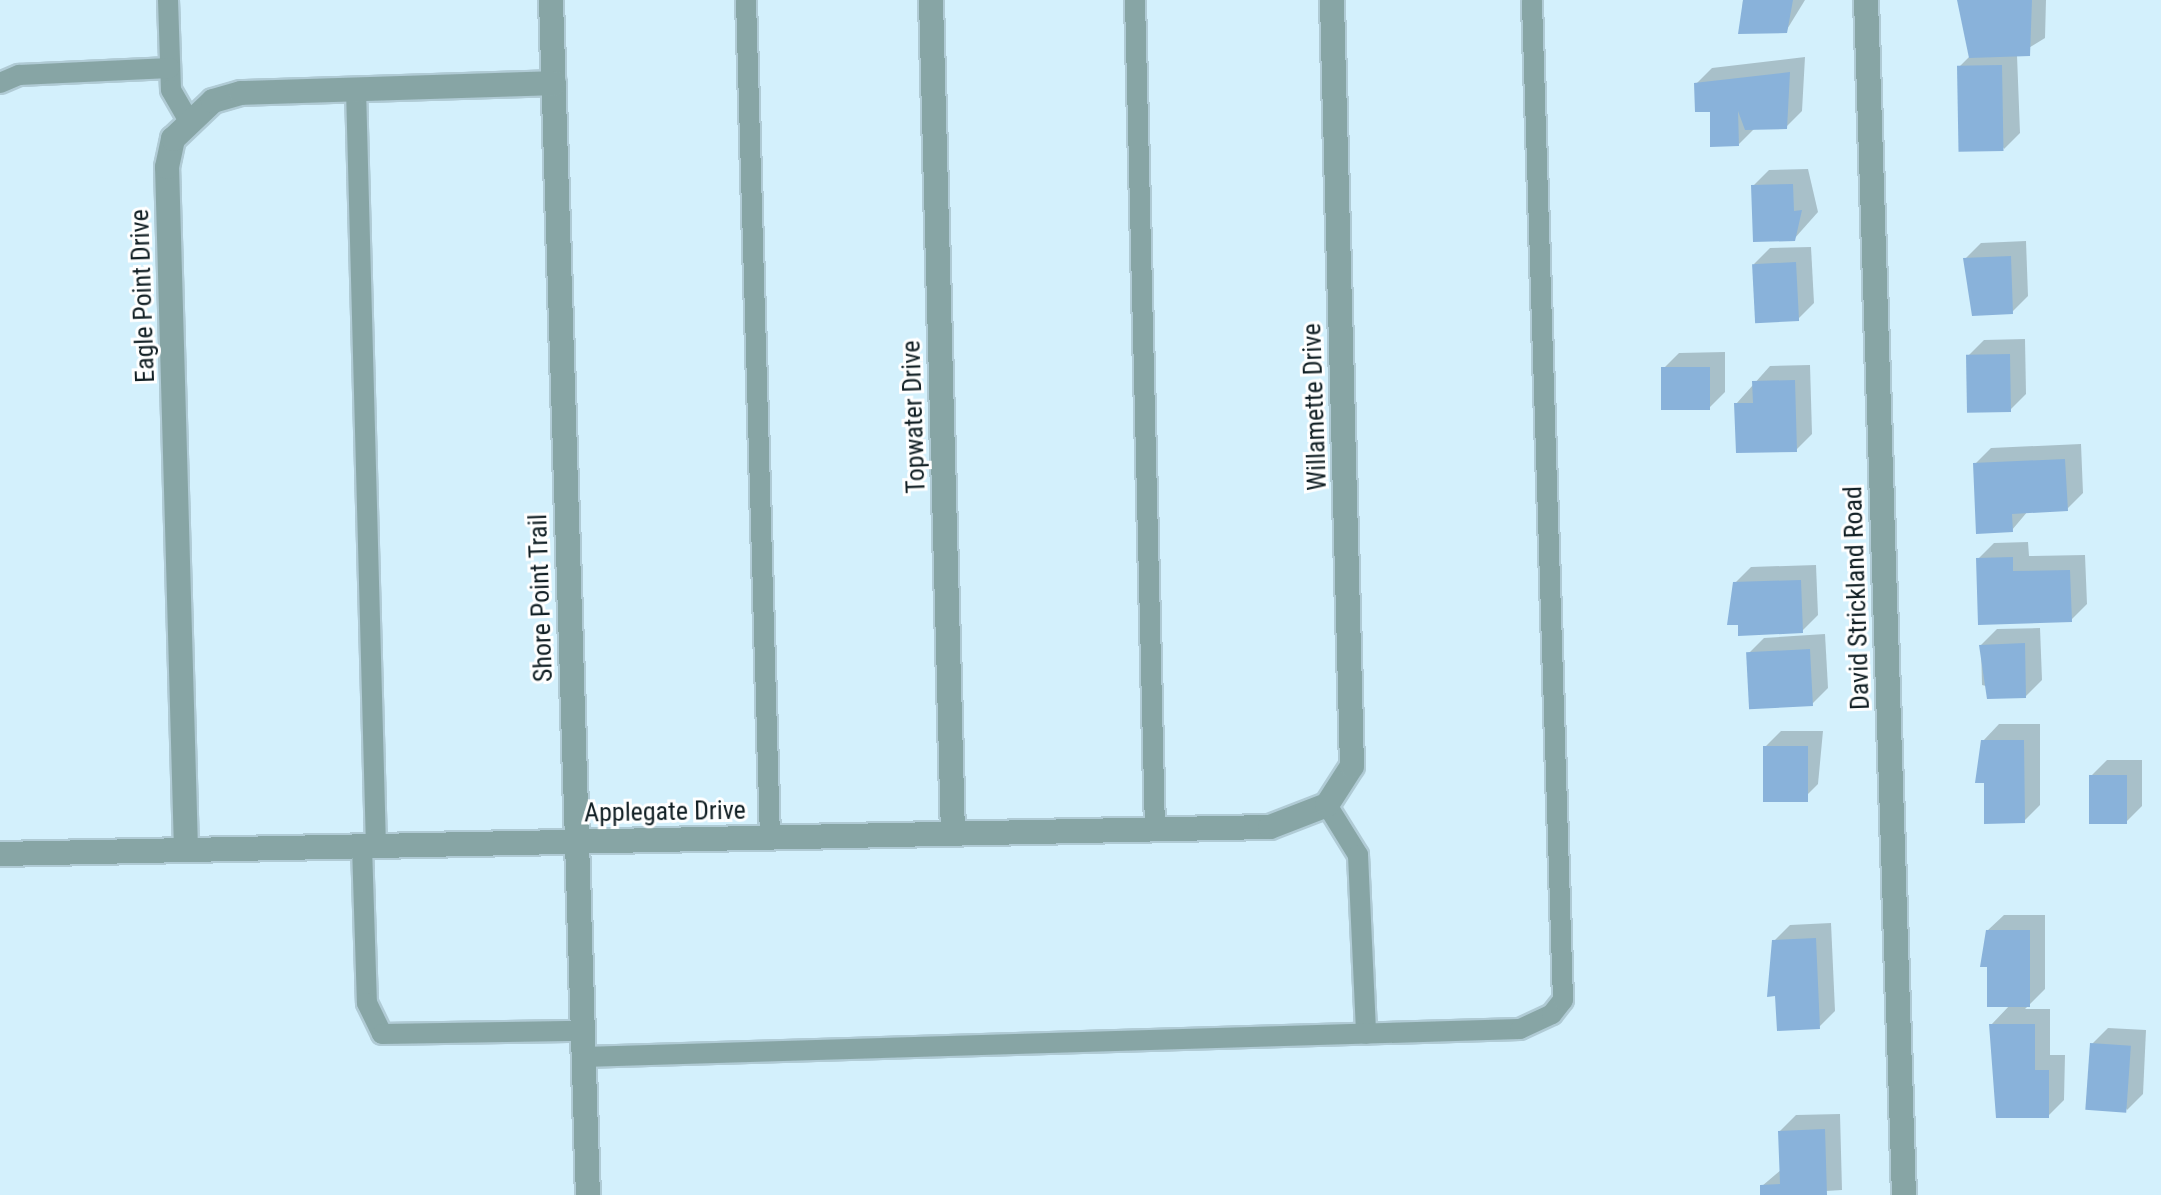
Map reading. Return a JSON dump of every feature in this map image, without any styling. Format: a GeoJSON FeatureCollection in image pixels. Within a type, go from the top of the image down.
{"type":"FeatureCollection","features":[{"type":"Feature","properties":{"kind":"street","name":"Shore Point Trail"},"geometry":{"type":"LineString","coordinates":[[551,0],[588,1195]]}},
{"type":"Feature","properties":{"kind":"street","name":"Topwater Drive"},"geometry":{"type":"LineString","coordinates":[[931,0],[953,833]]}},
{"type":"Feature","properties":{"kind":"street","name":"Willamette Drive"},"geometry":{"type":"LineString","coordinates":[[1327,805],[1352,766],[1332,0]]}},
{"type":"Feature","properties":{"kind":"street","name":"David Strickland Road"},"geometry":{"type":"LineString","coordinates":[[1866,0],[1904,1195]]}},
{"type":"Feature","properties":{"kind":"street"},"geometry":{"type":"LineString","coordinates":[[188,119],[241,93],[554,83]]}},
{"type":"Feature","properties":{"kind":"street","name":"Eagle Point Drive"},"geometry":{"type":"LineString","coordinates":[[186,850],[167,167],[173,139],[188,119]]}},
{"type":"Feature","properties":{"kind":"street","name":"Applegate Drive"},"geometry":{"type":"LineString","coordinates":[[0,854],[1270,827],[1327,805]]}},
{"type":"Feature","properties":{"kind":"lane"},"geometry":{"type":"LineString","coordinates":[[168,0],[171,90],[188,119]]}},
{"type":"Feature","properties":{"kind":"lane"},"geometry":{"type":"LineString","coordinates":[[746,0],[770,837]]}},
{"type":"Feature","properties":{"kind":"lane"},"geometry":{"type":"LineString","coordinates":[[1135,0],[1155,829]]}},
{"type":"Feature","properties":{"kind":"lane"},"geometry":{"type":"LineString","coordinates":[[583,1057],[1520,1029],[1538,1024],[1563,1000],[1532,0]]}},
{"type":"Feature","properties":{"kind":"lane"},"geometry":{"type":"LineString","coordinates":[[0,83],[19,75],[170,68]]}},
{"type":"Feature","properties":{"kind":"lane"},"geometry":{"type":"LineString","coordinates":[[356,89],[369,846],[367,1003],[382,1034],[583,1031]]}},
{"type":"Feature","properties":{"kind":"lane"},"geometry":{"type":"LineString","coordinates":[[1327,805],[1358,855],[1366,1034]]}},
{"type":"Feature","properties":{"kind":"building"},"geometry":{"type":"Polygon","coordinates":[[[1743,0],[1793,0],[1787,33],[1738,34],[1743,0]]]}},
{"type":"Feature","properties":{"kind":"building"},"geometry":{"type":"Polygon","coordinates":[[[1957,0],[2032,0],[2030,56],[1969,58],[1957,0]]]}},
{"type":"Feature","properties":{"kind":"building"},"geometry":{"type":"Polygon","coordinates":[[[2002,65],[2004,151],[1959,152],[1957,66],[2002,65]]]}},
{"type":"Feature","properties":{"kind":"building"},"geometry":{"type":"Polygon","coordinates":[[[1790,72],[1787,129],[1745,130],[1738,111],[1739,146],[1710,147],[1710,112],[1695,112],[1694,83],[1790,72]]]}},
{"type":"Feature","properties":{"kind":"building"},"geometry":{"type":"Polygon","coordinates":[[[1793,184],[1794,211],[1802,210],[1795,241],[1753,242],[1751,185],[1793,184]]]}},
{"type":"Feature","properties":{"kind":"building"},"geometry":{"type":"Polygon","coordinates":[[[2011,256],[2013,314],[1972,316],[1963,258],[2011,256]]]}},
{"type":"Feature","properties":{"kind":"building"},"geometry":{"type":"Polygon","coordinates":[[[1796,262],[1799,321],[1755,323],[1752,264],[1796,262]]]}},
{"type":"Feature","properties":{"kind":"building"},"geometry":{"type":"Polygon","coordinates":[[[2010,354],[2011,412],[1967,413],[1966,355],[2010,354]]]}},
{"type":"Feature","properties":{"kind":"building"},"geometry":{"type":"Polygon","coordinates":[[[1661,367],[1710,367],[1710,410],[1661,410],[1661,367]]]}},
{"type":"Feature","properties":{"kind":"building"},"geometry":{"type":"Polygon","coordinates":[[[1795,380],[1797,452],[1736,453],[1734,403],[1753,403],[1752,381],[1795,380]]]}},
{"type":"Feature","properties":{"kind":"building"},"geometry":{"type":"Polygon","coordinates":[[[2065,459],[2068,511],[2012,514],[2013,532],[1976,534],[1973,463],[2065,459]]]}},
{"type":"Feature","properties":{"kind":"building"},"geometry":{"type":"Polygon","coordinates":[[[2013,557],[2013,571],[2070,570],[2072,622],[1978,625],[1976,558],[2013,557]]]}},
{"type":"Feature","properties":{"kind":"building"},"geometry":{"type":"Polygon","coordinates":[[[1801,580],[1803,633],[1738,636],[1738,625],[1727,625],[1733,582],[1801,580]]]}},
{"type":"Feature","properties":{"kind":"building"},"geometry":{"type":"Polygon","coordinates":[[[2025,643],[2026,698],[1987,699],[1979,645],[2025,643]]]}},
{"type":"Feature","properties":{"kind":"building"},"geometry":{"type":"Polygon","coordinates":[[[1810,649],[1813,706],[1749,709],[1746,652],[1810,649]]]}},
{"type":"Feature","properties":{"kind":"building"},"geometry":{"type":"Polygon","coordinates":[[[1981,740],[2024,740],[2025,823],[1984,824],[1984,783],[1975,783],[1981,740]]]}},
{"type":"Feature","properties":{"kind":"building"},"geometry":{"type":"Polygon","coordinates":[[[1763,746],[1808,746],[1808,802],[1763,802],[1763,746]]]}},
{"type":"Feature","properties":{"kind":"building"},"geometry":{"type":"Polygon","coordinates":[[[2089,775],[2127,775],[2127,824],[2089,824],[2089,775]]]}},
{"type":"Feature","properties":{"kind":"building"},"geometry":{"type":"Polygon","coordinates":[[[1986,930],[2030,930],[2030,1007],[1987,1007],[1987,967],[1980,967],[1986,930]]]}},
{"type":"Feature","properties":{"kind":"building"},"geometry":{"type":"Polygon","coordinates":[[[1816,938],[1820,1029],[1777,1031],[1775,996],[1767,997],[1772,940],[1816,938]]]}},
{"type":"Feature","properties":{"kind":"building"},"geometry":{"type":"Polygon","coordinates":[[[1989,1024],[2035,1024],[2035,1070],[2049,1070],[2049,1118],[1996,1118],[1989,1024]]]}},
{"type":"Feature","properties":{"kind":"building"},"geometry":{"type":"Polygon","coordinates":[[[2090,1043],[2131,1046],[2126,1113],[2085,1110],[2090,1043]]]}},
{"type":"Feature","properties":{"kind":"building"},"geometry":{"type":"Polygon","coordinates":[[[1825,1129],[1827,1195],[1760,1195],[1760,1185],[1780,1184],[1778,1131],[1825,1129]]]}}]}
